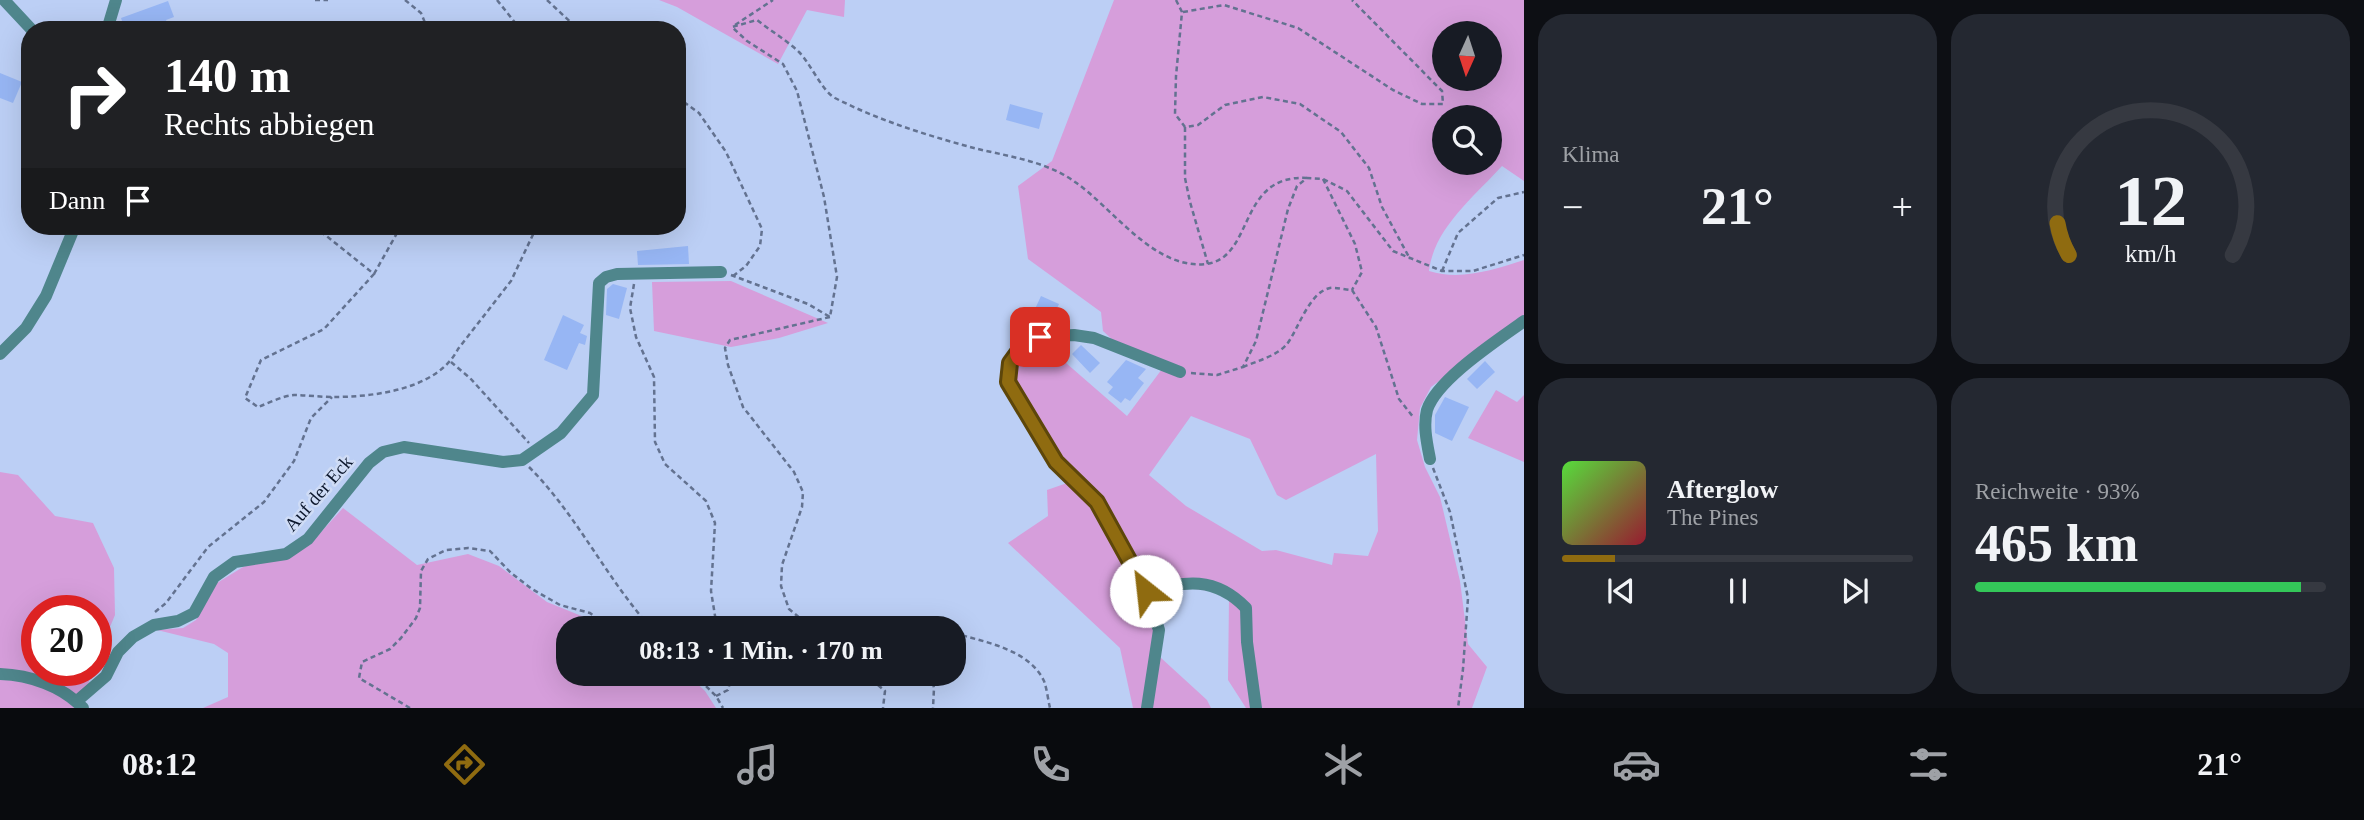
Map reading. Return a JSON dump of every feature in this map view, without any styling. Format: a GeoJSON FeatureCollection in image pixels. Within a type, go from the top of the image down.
{"type":"FeatureCollection","features":[{"type":"Feature","properties":{"kind":"street"},"geometry":{"type":"LineString","coordinates":[[4,0],[24,21]]}},
{"type":"Feature","properties":{"kind":"street"},"geometry":{"type":"LineString","coordinates":[[110,21],[116,0]]}},
{"type":"Feature","properties":{"kind":"street"},"geometry":{"type":"LineString","coordinates":[[0,354],[26,328],[46,296],[71,235]]}},
{"type":"Feature","properties":{"kind":"street"},"geometry":{"type":"LineString","coordinates":[[522,460],[561,433],[593,395],[599,283],[606,277],[636,274],[727,274]]}},
{"type":"Feature","properties":{"kind":"street"},"geometry":{"type":"LineString","coordinates":[[1430,459],[1425,432],[1427,409],[1440,388],[1524,321]]}},
{"type":"Feature","properties":{"kind":"street"},"geometry":{"type":"LineString","coordinates":[[1147,708],[1159,630],[1146,591],[1097,502],[1056,462],[1008,382],[1010,363],[1018,352],[1040,337],[1074,335],[1094,338],[1181,372]]}},
{"type":"Feature","properties":{"kind":"street","name":"Auf der Eck"},"geometry":{"type":"LineString","coordinates":[[0,674],[16,674],[49,685],[64,691],[80,705],[106,676],[118,652],[133,637],[154,625],[178,621],[194,613],[214,577],[235,562],[286,554],[308,539],[369,463],[383,452],[404,447],[503,463],[522,460]]}},
{"type":"Feature","properties":{"kind":"street"},"geometry":{"type":"LineString","coordinates":[[1146,591],[1193,581],[1214,586],[1246,608],[1247,642],[1256,708]]}},
{"type":"Feature","properties":{"kind":"path"},"geometry":{"type":"LineString","coordinates":[[315,0],[328,0]]}},
{"type":"Feature","properties":{"kind":"path"},"geometry":{"type":"LineString","coordinates":[[405,0],[421,13],[424,21]]}},
{"type":"Feature","properties":{"kind":"path"},"geometry":{"type":"LineString","coordinates":[[497,0],[514,21]]}},
{"type":"Feature","properties":{"kind":"path"},"geometry":{"type":"LineString","coordinates":[[547,0],[569,21]]}},
{"type":"Feature","properties":{"kind":"path"},"geometry":{"type":"LineString","coordinates":[[732,27],[773,0]]}},
{"type":"Feature","properties":{"kind":"path"},"geometry":{"type":"LineString","coordinates":[[1176,0],[1182,12],[1175,76],[1175,114],[1185,127],[1185,178],[1189,202],[1209,264]]}},
{"type":"Feature","properties":{"kind":"path"},"geometry":{"type":"LineString","coordinates":[[1182,12],[1224,5],[1298,27],[1393,90],[1422,104],[1443,104],[1442,92],[1352,0]]}},
{"type":"Feature","properties":{"kind":"path"},"geometry":{"type":"LineString","coordinates":[[732,27],[757,20],[800,53],[831,96],[898,126],[1048,167],[1075,181],[1143,242],[1184,263],[1209,264],[1229,254],[1259,197],[1274,183],[1289,177],[1323,179],[1346,191],[1393,251],[1442,271],[1473,271],[1524,255]]}},
{"type":"Feature","properties":{"kind":"path"},"geometry":{"type":"LineString","coordinates":[[732,27],[747,41],[783,64],[797,90],[824,197],[837,277],[830,317]]}},
{"type":"Feature","properties":{"kind":"path"},"geometry":{"type":"LineString","coordinates":[[1185,127],[1198,125],[1225,105],[1263,97],[1300,104],[1341,132],[1368,168],[1382,207],[1410,259]]}},
{"type":"Feature","properties":{"kind":"path"},"geometry":{"type":"LineString","coordinates":[[686,104],[699,114],[726,152],[762,229],[760,246],[746,266],[727,274]]}},
{"type":"Feature","properties":{"kind":"path"},"geometry":{"type":"LineString","coordinates":[[1243,366],[1256,341],[1288,209],[1297,186],[1307,178]]}},
{"type":"Feature","properties":{"kind":"path"},"geometry":{"type":"LineString","coordinates":[[1323,179],[1355,244],[1362,272],[1352,290]]}},
{"type":"Feature","properties":{"kind":"path"},"geometry":{"type":"LineString","coordinates":[[1442,271],[1458,233],[1498,198],[1524,192]]}},
{"type":"Feature","properties":{"kind":"path"},"geometry":{"type":"LineString","coordinates":[[325,235],[374,274]]}},
{"type":"Feature","properties":{"kind":"path"},"geometry":{"type":"LineString","coordinates":[[396,235],[374,274],[324,329],[261,360],[245,398],[258,407],[291,395],[332,397],[376,394],[422,382],[451,362],[458,349],[511,281],[533,235]]}},
{"type":"Feature","properties":{"kind":"path"},"geometry":{"type":"LineString","coordinates":[[636,274],[630,308],[636,337],[654,377],[655,442],[665,464],[706,501],[715,523],[711,591],[715,616]]}},
{"type":"Feature","properties":{"kind":"path"},"geometry":{"type":"LineString","coordinates":[[727,274],[808,304],[830,317]]}},
{"type":"Feature","properties":{"kind":"path"},"geometry":{"type":"LineString","coordinates":[[1181,372],[1217,375],[1267,358],[1286,345],[1300,317],[1322,293],[1330,288],[1352,290]]}},
{"type":"Feature","properties":{"kind":"path"},"geometry":{"type":"LineString","coordinates":[[1352,290],[1376,327],[1399,399],[1425,432]]}},
{"type":"Feature","properties":{"kind":"path"},"geometry":{"type":"LineString","coordinates":[[797,616],[789,609],[781,586],[782,565],[802,508],[803,492],[794,472],[743,407],[725,348],[730,340],[830,317]]}},
{"type":"Feature","properties":{"kind":"path"},"geometry":{"type":"LineString","coordinates":[[451,362],[470,378],[536,450]]}},
{"type":"Feature","properties":{"kind":"path"},"geometry":{"type":"LineString","coordinates":[[148,617],[166,603],[208,547],[264,502],[294,461],[311,418],[332,397]]}},
{"type":"Feature","properties":{"kind":"path"},"geometry":{"type":"LineString","coordinates":[[1430,459],[1450,512],[1468,598],[1458,708]]}},
{"type":"Feature","properties":{"kind":"path"},"geometry":{"type":"LineString","coordinates":[[522,460],[550,488],[605,569],[642,616]]}},
{"type":"Feature","properties":{"kind":"path"},"geometry":{"type":"LineString","coordinates":[[410,708],[359,678],[359,670],[362,662],[390,649],[416,618],[420,608],[421,571],[428,558],[446,550],[468,548],[490,551],[511,573],[532,589],[560,605],[594,616]]}},
{"type":"Feature","properties":{"kind":"path"},"geometry":{"type":"LineString","coordinates":[[966,637],[1005,649],[1030,663],[1044,681],[1050,708]]}},
{"type":"Feature","properties":{"kind":"path"},"geometry":{"type":"LineString","coordinates":[[706,686],[723,708]]}},
{"type":"Feature","properties":{"kind":"path"},"geometry":{"type":"LineString","coordinates":[[716,696],[728,690],[729,686]]}},
{"type":"Feature","properties":{"kind":"path"},"geometry":{"type":"LineString","coordinates":[[879,686],[885,691],[883,708]]}},
{"type":"Feature","properties":{"kind":"path"},"geometry":{"type":"LineString","coordinates":[[933,708],[934,686]]}},
{"type":"Feature","properties":{"kind":"shaded area"},"geometry":{"type":"Polygon","coordinates":[[[659,0],[845,0],[844,17],[807,10],[778,64],[677,7],[659,0]]]}},
{"type":"Feature","properties":{"kind":"shaded area"},"geometry":{"type":"Polygon","coordinates":[[[1114,0],[1524,0],[1524,181],[1502,166],[1502,105],[1432,105],[1432,175],[1494,175],[1447,227],[1432,255],[1429,271],[1465,275],[1524,260],[1524,317],[1431,387],[1420,408],[1417,440],[1425,467],[1440,497],[1460,581],[1468,644],[1487,667],[1472,708],[1246,708],[1228,680],[1231,594],[1159,584],[1142,577],[1108,513],[1062,464],[1013,382],[1019,356],[1041,343],[1063,339],[1058,356],[1127,416],[1162,369],[1117,344],[1103,331],[1101,312],[1028,259],[1018,186],[1052,161],[1114,0]],[[1191,416],[1149,475],[1186,506],[1262,551],[1276,550],[1332,565],[1334,553],[1368,556],[1378,531],[1376,454],[1286,500],[1277,495],[1250,439],[1191,416]]]}},
{"type":"Feature","properties":{"kind":"shaded area"},"geometry":{"type":"Polygon","coordinates":[[[731,281],[828,323],[779,338],[731,347],[654,331],[652,282],[731,281]]]}},
{"type":"Feature","properties":{"kind":"shaded area"},"geometry":{"type":"Polygon","coordinates":[[[1496,390],[1517,402],[1524,395],[1524,462],[1468,438],[1496,390]]]}},
{"type":"Feature","properties":{"kind":"shaded area"},"geometry":{"type":"Polygon","coordinates":[[[0,472],[18,475],[55,516],[93,523],[114,568],[115,615],[112,622],[112,595],[21,595],[21,686],[88,686],[80,708],[0,708],[0,472]]]}},
{"type":"Feature","properties":{"kind":"shaded area"},"geometry":{"type":"Polygon","coordinates":[[[1070,482],[1094,506],[1143,592],[1160,657],[1207,700],[1211,708],[1133,708],[1120,648],[1008,543],[1048,516],[1047,490],[1070,482]]]}},
{"type":"Feature","properties":{"kind":"shaded area"},"geometry":{"type":"Polygon","coordinates":[[[343,508],[417,565],[468,554],[499,566],[547,602],[582,616],[556,616],[556,686],[700,686],[716,708],[203,708],[228,697],[228,653],[214,644],[157,630],[183,628],[196,620],[217,583],[243,567],[312,542],[343,508]]]}},
{"type":"Feature","properties":{"kind":"building"},"geometry":{"type":"Polygon","coordinates":[[[168,1],[174,17],[166,21],[122,21],[121,18],[168,1]]]}},
{"type":"Feature","properties":{"kind":"building"},"geometry":{"type":"Polygon","coordinates":[[[0,73],[21,82],[13,103],[0,98],[0,73]]]}},
{"type":"Feature","properties":{"kind":"building"},"geometry":{"type":"Polygon","coordinates":[[[1010,104],[1043,113],[1039,129],[1006,120],[1010,104]]]}},
{"type":"Feature","properties":{"kind":"building"},"geometry":{"type":"Polygon","coordinates":[[[688,246],[689,264],[638,265],[637,251],[688,246]]]}},
{"type":"Feature","properties":{"kind":"building"},"geometry":{"type":"Polygon","coordinates":[[[613,284],[627,288],[619,319],[606,315],[607,289],[613,284]]]}},
{"type":"Feature","properties":{"kind":"building"},"geometry":{"type":"Polygon","coordinates":[[[1041,296],[1059,304],[1053,317],[1035,309],[1041,296]]]}},
{"type":"Feature","properties":{"kind":"building"},"geometry":{"type":"Polygon","coordinates":[[[563,315],[584,325],[580,333],[587,336],[585,345],[579,343],[567,370],[544,360],[563,315]]]}},
{"type":"Feature","properties":{"kind":"building"},"geometry":{"type":"Polygon","coordinates":[[[1081,345],[1100,363],[1090,373],[1072,354],[1081,345]]]}},
{"type":"Feature","properties":{"kind":"building"},"geometry":{"type":"Polygon","coordinates":[[[1126,360],[1146,369],[1138,378],[1144,383],[1130,401],[1125,398],[1121,403],[1108,393],[1113,387],[1107,382],[1126,360]]]}},
{"type":"Feature","properties":{"kind":"building"},"geometry":{"type":"Polygon","coordinates":[[[1485,361],[1495,372],[1477,389],[1467,379],[1485,361]]]}},
{"type":"Feature","properties":{"kind":"building"},"geometry":{"type":"Polygon","coordinates":[[[1445,397],[1469,407],[1452,441],[1435,433],[1435,415],[1445,397]]]}},
{"type":"Feature","properties":{"kind":"route"},"geometry":{"type":"LineString","coordinates":[[1040,337],[1018,352],[1010,363],[1008,382],[1056,462],[1097,502],[1146,591]]}}]}
